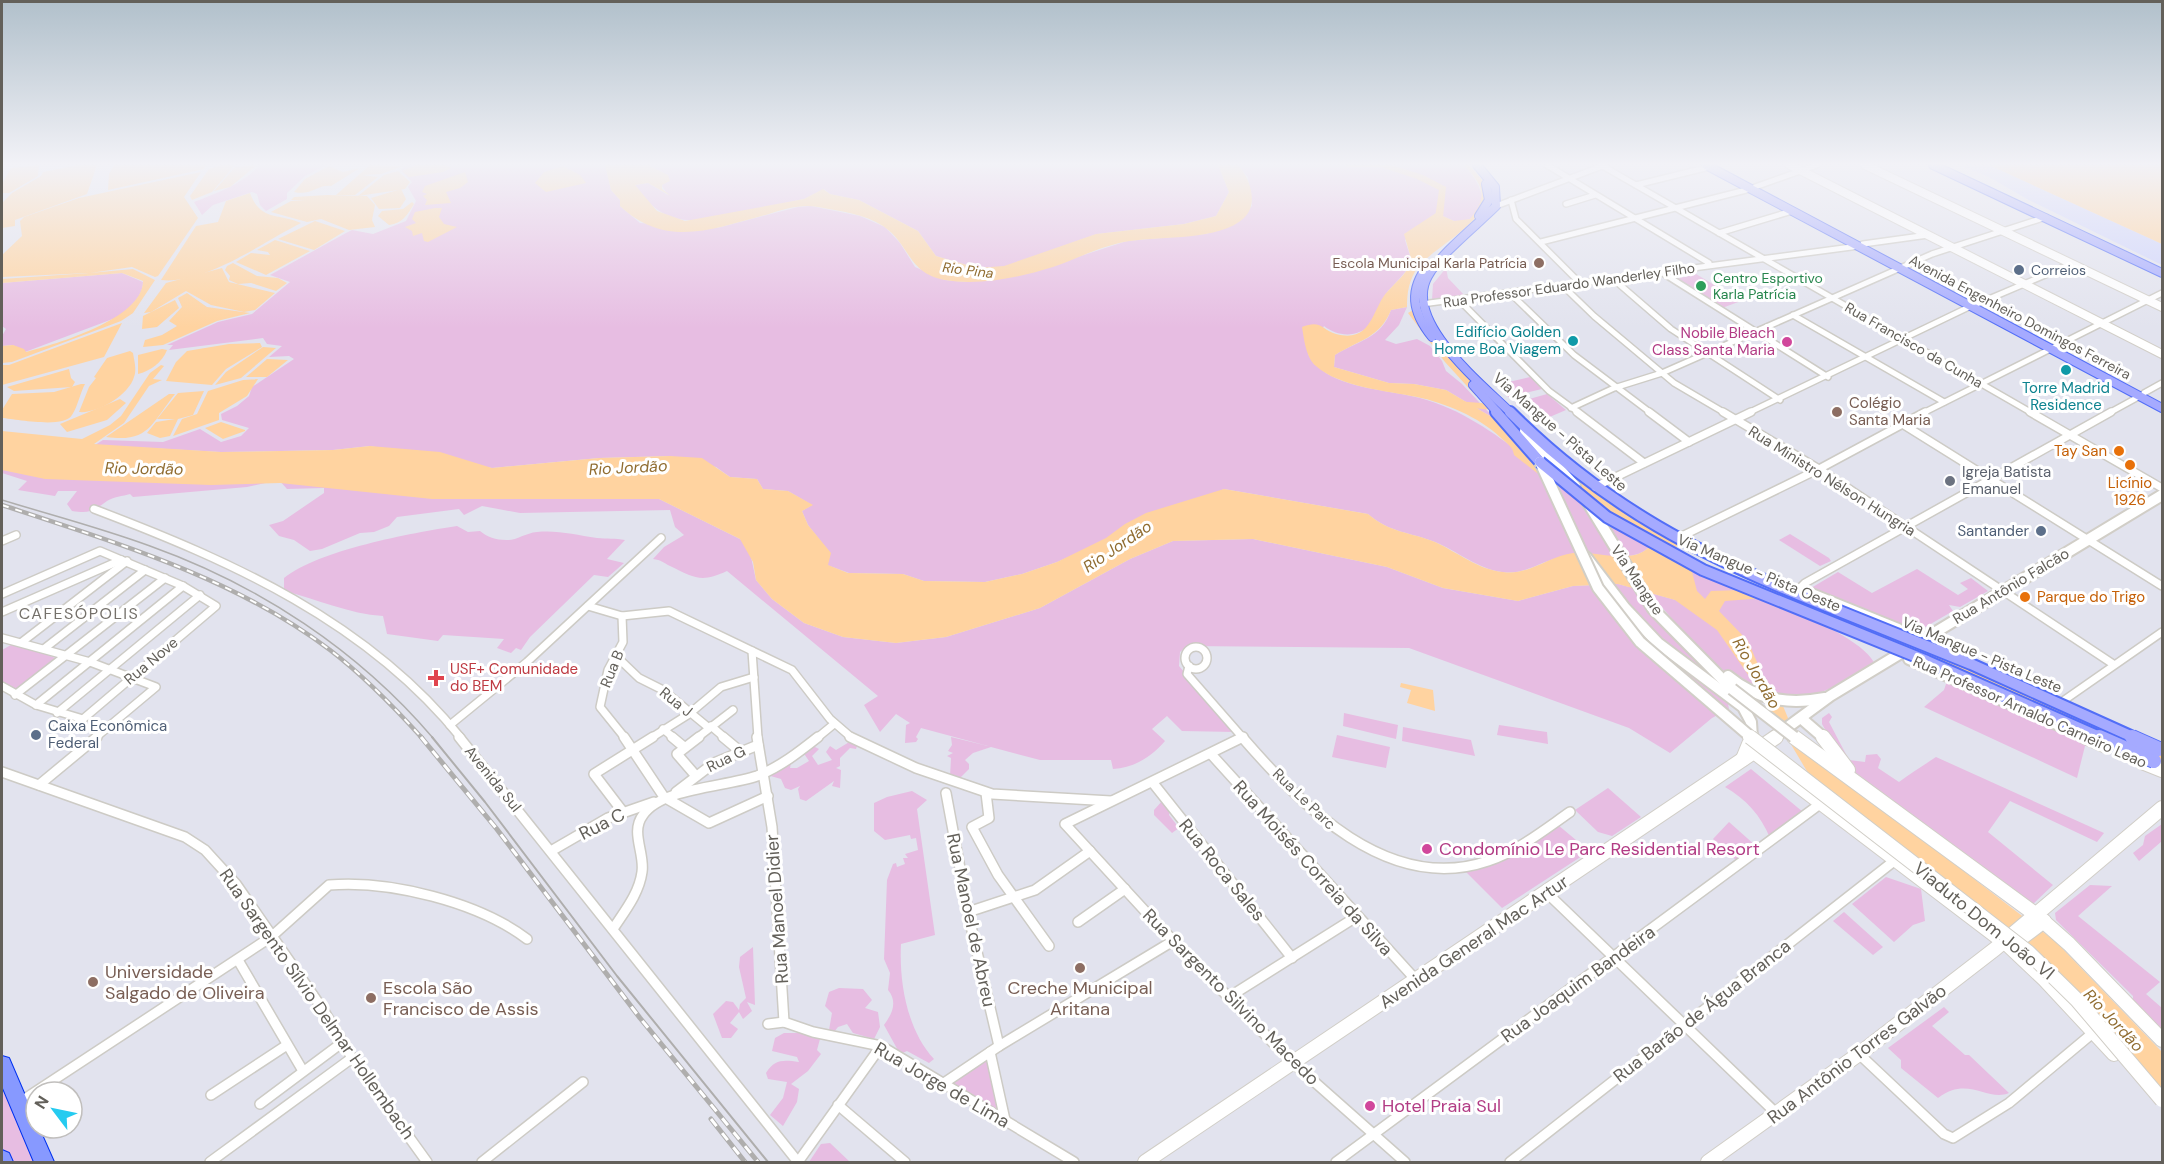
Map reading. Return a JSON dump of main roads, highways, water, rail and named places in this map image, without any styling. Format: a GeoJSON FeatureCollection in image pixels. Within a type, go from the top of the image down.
{"type":"FeatureCollection","features":[{"type":"Feature","properties":{"kind":"highway"},"geometry":{"type":"LineString","coordinates":[[2,1065],[44,1162]]}},
{"type":"Feature","properties":{"kind":"main road","name":"Via Mangue - Pista Oeste"},"geometry":{"type":"LineString","coordinates":[[1473,219],[1426,266],[1413,287],[1413,304],[1429,334],[1540,462],[1607,517],[1703,570],[1927,661],[2160,766]]}},
{"type":"Feature","properties":{"kind":"main road","name":"Via Mangue - Pista Leste"},"geometry":{"type":"LineString","coordinates":[[1483,219],[1432,270],[1424,282],[1422,304],[1438,335],[1501,404],[1595,487],[1689,547],[1741,572],[1971,664],[2161,748]]}},
{"type":"Feature","properties":{"kind":"main road","name":"Avenida Engenheiro Domingos Ferreira"},"geometry":{"type":"LineString","coordinates":[[1809,219],[1861,245]]}},
{"type":"Feature","properties":{"kind":"main road","name":"Avenida Engenheiro Domingos Ferreira"},"geometry":{"type":"LineString","coordinates":[[1812,219],[2142,394],[2163,408]]}},
{"type":"Feature","properties":{"kind":"main road"},"geometry":{"type":"LineString","coordinates":[[1897,219],[2163,354]]}},
{"type":"Feature","properties":{"kind":"main road"},"geometry":{"type":"LineString","coordinates":[[1979,219],[2163,307]]}},
{"type":"Feature","properties":{"kind":"main road"},"geometry":{"type":"LineString","coordinates":[[2051,219],[2163,273]]}},
{"type":"Feature","properties":{"kind":"main road","name":"Avenida Engenheiro Domingos Ferreira"},"geometry":{"type":"LineString","coordinates":[[2142,394],[2163,402]]}},
{"type":"Feature","properties":{"kind":"main road","name":"Via Mangue"},"geometry":{"type":"LineString","coordinates":[[1501,404],[1583,496],[1653,609],[1732,689],[1794,737]]}},
{"type":"Feature","properties":{"kind":"main road","name":"Via Mangue"},"geometry":{"type":"LineString","coordinates":[[1540,462],[1598,588],[1640,642],[1688,687],[1786,765]]}},
{"type":"Feature","properties":{"kind":"main road","name":"Rua Antônio Falcão"},"geometry":{"type":"LineString","coordinates":[[1799,721],[1830,696],[1900,652],[2163,495]]}},
{"type":"Feature","properties":{"kind":"main road"},"geometry":{"type":"LineString","coordinates":[[1622,506],[1680,537],[2063,701],[2161,748]]}},
{"type":"Feature","properties":{"kind":"main road"},"geometry":{"type":"LineString","coordinates":[[1584,555],[1644,631],[1672,656],[1735,701],[1749,716],[1753,728],[1748,756],[1820,804],[1894,861],[2010,941],[2163,1108]]}},
{"type":"Feature","properties":{"kind":"main road"},"geometry":{"type":"LineString","coordinates":[[1635,582],[1737,684],[1761,698],[1787,703],[1812,701],[1830,696]]}},
{"type":"Feature","properties":{"kind":"main road","name":"Rua Professor Arnaldo Carneiro Leao"},"geometry":{"type":"LineString","coordinates":[[1900,652],[2160,766]]}},
{"type":"Feature","properties":{"kind":"main road"},"geometry":{"type":"LineString","coordinates":[[1799,721],[1821,734],[1848,770],[1984,870],[1989,880],[2037,919],[2163,1040]]}},
{"type":"Feature","properties":{"kind":"main road","name":"Avenida General Mac Artur"},"geometry":{"type":"LineString","coordinates":[[1145,1162],[1799,721]]}},
{"type":"Feature","properties":{"kind":"main road","name":"Viaduto Dom João VI"},"geometry":{"type":"LineString","coordinates":[[1794,737],[1989,880]]}},
{"type":"Feature","properties":{"kind":"main road","name":"Viaduto Dom João VI"},"geometry":{"type":"LineString","coordinates":[[1786,765],[2028,952],[2077,1000],[2163,1100]]}},
{"type":"Feature","properties":{"kind":"main road","name":"Rua Antônio Torres Galvão"},"geometry":{"type":"LineString","coordinates":[[1708,1162],[1859,1054],[1995,949],[2010,941],[2037,919],[2087,869],[2103,862],[2163,808]]}},
{"type":"Feature","properties":{"kind":"water"},"geometry":{"type":"Polygon","coordinates":[[[2,219],[17,219],[15,226],[2,228],[2,219]]]}},
{"type":"Feature","properties":{"kind":"water"},"geometry":{"type":"Polygon","coordinates":[[[197,219],[158,276],[155,277],[132,267],[90,273],[133,269],[155,280],[133,313],[121,321],[12,362],[2,363],[2,346],[13,345],[26,352],[76,336],[114,318],[129,307],[139,295],[143,281],[122,273],[2,283],[2,279],[89,273],[2,277],[2,255],[22,236],[20,221],[197,219]]]}},
{"type":"Feature","properties":{"kind":"water"},"geometry":{"type":"Polygon","coordinates":[[[219,219],[290,219],[301,223],[215,269],[178,280],[161,280],[196,226],[218,222],[219,219]]]}},
{"type":"Feature","properties":{"kind":"water"},"geometry":{"type":"Polygon","coordinates":[[[297,219],[320,219],[307,222],[297,219]]]}},
{"type":"Feature","properties":{"kind":"water"},"geometry":{"type":"Polygon","coordinates":[[[322,219],[372,219],[375,227],[349,230],[322,219]]]}},
{"type":"Feature","properties":{"kind":"water"},"geometry":{"type":"Polygon","coordinates":[[[382,219],[402,219],[398,222],[389,225],[382,219]]]}},
{"type":"Feature","properties":{"kind":"water"},"geometry":{"type":"Polygon","coordinates":[[[412,219],[441,219],[444,224],[457,227],[428,242],[424,241],[422,233],[413,236],[412,231],[405,227],[416,223],[412,219]]]}},
{"type":"Feature","properties":{"kind":"water"},"geometry":{"type":"Polygon","coordinates":[[[751,219],[692,232],[674,232],[656,228],[638,220],[751,219]]]}},
{"type":"Feature","properties":{"kind":"water","name":"Rio Pina"},"geometry":{"type":"Polygon","coordinates":[[[869,219],[896,219],[918,231],[936,256],[977,268],[1004,266],[1096,234],[1184,224],[1203,219],[1242,219],[1220,231],[1120,243],[1027,274],[1000,280],[972,282],[945,280],[923,271],[892,233],[869,219]]]}},
{"type":"Feature","properties":{"kind":"water","name":"Rio Jordão"},"geometry":{"type":"Polygon","coordinates":[[[1426,219],[1474,219],[1418,267],[1409,286],[1407,307],[1391,310],[1375,333],[1335,355],[1334,367],[1389,383],[1414,384],[1446,390],[1495,419],[1521,442],[1545,448],[1621,510],[1665,538],[1691,568],[1697,591],[1705,599],[1711,591],[1772,589],[1908,642],[2162,754],[2162,762],[1955,668],[1778,597],[1725,601],[1719,611],[1748,641],[1765,681],[1783,706],[1795,735],[1806,750],[2056,942],[2162,1052],[2162,1090],[2073,990],[1808,773],[1758,689],[1717,630],[1675,600],[1618,584],[1573,586],[1518,601],[1443,588],[1387,567],[1253,539],[1173,541],[1130,559],[1040,608],[946,637],[896,643],[843,637],[804,623],[772,599],[756,580],[753,562],[740,539],[659,499],[432,499],[280,483],[211,485],[45,479],[2,470],[2,431],[82,439],[110,425],[121,416],[150,373],[161,365],[164,366],[153,379],[162,380],[149,386],[124,423],[94,444],[221,452],[333,450],[370,446],[440,452],[492,468],[599,458],[670,456],[702,458],[730,477],[757,479],[763,489],[788,491],[813,505],[802,511],[808,525],[831,553],[828,565],[848,573],[903,574],[924,581],[985,582],[1022,574],[1057,562],[1106,538],[1125,524],[1146,513],[1224,489],[1368,514],[1392,529],[1435,542],[1494,571],[1512,572],[1530,569],[1573,553],[1629,556],[1648,548],[1654,539],[1648,531],[1595,496],[1537,473],[1514,455],[1509,445],[1482,423],[1439,403],[1337,379],[1316,366],[1310,358],[1302,327],[1313,324],[1336,334],[1348,336],[1357,334],[1370,322],[1383,298],[1412,262],[1404,234],[1426,219]]]}},
{"type":"Feature","properties":{"kind":"water"},"geometry":{"type":"Polygon","coordinates":[[[2108,219],[2162,219],[2162,244],[2108,219]]]}},
{"type":"Feature","properties":{"kind":"water"},"geometry":{"type":"Polygon","coordinates":[[[315,221],[345,231],[314,250],[278,239],[315,221]]]}},
{"type":"Feature","properties":{"kind":"water"},"geometry":{"type":"Polygon","coordinates":[[[275,240],[310,251],[266,275],[236,262],[251,253],[270,255],[268,252],[257,250],[275,240]]]}},
{"type":"Feature","properties":{"kind":"water"},"geometry":{"type":"Polygon","coordinates":[[[233,263],[257,276],[278,278],[287,283],[276,291],[251,283],[238,284],[229,280],[230,276],[225,270],[233,263]]]}},
{"type":"Feature","properties":{"kind":"water"},"geometry":{"type":"Polygon","coordinates":[[[222,268],[229,282],[275,293],[255,310],[244,312],[211,305],[186,291],[151,312],[144,313],[166,283],[222,268]]]}},
{"type":"Feature","properties":{"kind":"water"},"geometry":{"type":"Polygon","coordinates":[[[187,293],[207,307],[250,313],[217,321],[163,345],[143,347],[145,340],[162,335],[177,326],[169,321],[182,307],[178,298],[187,293]]]}},
{"type":"Feature","properties":{"kind":"water"},"geometry":{"type":"Polygon","coordinates":[[[175,300],[179,308],[157,327],[142,329],[143,316],[175,300]]]}},
{"type":"Feature","properties":{"kind":"water"},"geometry":{"type":"Polygon","coordinates":[[[122,323],[104,357],[2,385],[2,365],[9,365],[122,323]]]}},
{"type":"Feature","properties":{"kind":"water"},"geometry":{"type":"Polygon","coordinates":[[[260,343],[262,347],[226,369],[212,385],[166,381],[176,362],[187,351],[229,344],[260,343]]]}},
{"type":"Feature","properties":{"kind":"water"},"geometry":{"type":"Polygon","coordinates":[[[263,347],[276,348],[241,378],[215,385],[226,372],[263,347]]]}},
{"type":"Feature","properties":{"kind":"water"},"geometry":{"type":"Polygon","coordinates":[[[162,349],[167,350],[159,363],[138,374],[138,355],[162,349]]]}},
{"type":"Feature","properties":{"kind":"water"},"geometry":{"type":"Polygon","coordinates":[[[130,351],[133,353],[135,371],[131,384],[126,390],[103,407],[79,412],[89,387],[96,378],[94,377],[107,358],[130,351]]]}},
{"type":"Feature","properties":{"kind":"water"},"geometry":{"type":"Polygon","coordinates":[[[267,359],[288,360],[267,377],[246,377],[267,359]]]}},
{"type":"Feature","properties":{"kind":"water"},"geometry":{"type":"Polygon","coordinates":[[[69,369],[71,378],[75,382],[72,387],[14,391],[7,387],[69,369]]]}},
{"type":"Feature","properties":{"kind":"water"},"geometry":{"type":"Polygon","coordinates":[[[258,379],[247,396],[219,413],[219,420],[173,436],[182,419],[197,414],[208,391],[243,380],[258,379]]]}},
{"type":"Feature","properties":{"kind":"water"},"geometry":{"type":"Polygon","coordinates":[[[85,384],[72,415],[67,419],[50,422],[2,418],[2,410],[12,394],[54,392],[85,384]]]}},
{"type":"Feature","properties":{"kind":"water"},"geometry":{"type":"Polygon","coordinates":[[[204,391],[193,415],[178,419],[170,436],[160,438],[147,433],[156,422],[175,419],[157,419],[178,393],[204,391]]]}},
{"type":"Feature","properties":{"kind":"water"},"geometry":{"type":"Polygon","coordinates":[[[169,394],[175,394],[148,429],[132,437],[106,437],[169,394]]]}},
{"type":"Feature","properties":{"kind":"water"},"geometry":{"type":"Polygon","coordinates":[[[120,399],[126,403],[107,420],[67,432],[60,424],[120,399]]]}},
{"type":"Feature","properties":{"kind":"water"},"geometry":{"type":"Polygon","coordinates":[[[221,422],[245,431],[223,439],[205,428],[221,422]]]}},
{"type":"Feature","properties":{"kind":"water"},"geometry":{"type":"Polygon","coordinates":[[[1401,683],[1433,690],[1435,711],[1407,703],[1411,690],[1400,687],[1401,683]]]}},
{"type":"Feature","properties":{"kind":"waterway"},"geometry":{"type":"LineString","coordinates":[[1441,219],[1449,225]]}},
{"type":"Feature","properties":{"kind":"waterway"},"geometry":{"type":"LineString","coordinates":[[1413,313],[1448,360],[1480,394]]}},
{"type":"Feature","properties":{"kind":"waterway"},"geometry":{"type":"LineString","coordinates":[[1456,404],[1493,407]]}},
{"type":"Feature","properties":{"kind":"waterway"},"geometry":{"type":"LineString","coordinates":[[1576,484],[1641,529],[1672,543],[1667,559]]}},
{"type":"Feature","properties":{"kind":"tram line"},"geometry":{"type":"LineString","coordinates":[[2,500],[95,527],[150,546],[230,580],[268,601],[339,649],[404,706],[433,738]]}},
{"type":"Feature","properties":{"kind":"tram line"},"geometry":{"type":"LineString","coordinates":[[432,737],[485,802],[617,976],[768,1162]]}},
{"type":"Feature","properties":{"kind":"railway"},"geometry":{"type":"LineString","coordinates":[[2,505],[172,564],[254,602],[293,624],[343,660],[378,692],[422,738]]}},
{"type":"Feature","properties":{"kind":"railway"},"geometry":{"type":"LineString","coordinates":[[421,737],[496,828],[640,1018],[758,1162]]}},
{"type":"Feature","properties":{"kind":"railway"},"geometry":{"type":"LineString","coordinates":[[711,1119],[745,1162]]}},
{"type":"Feature","properties":{"kind":"place","name":"Escola Municipal Karla Patrícia"},"geometry":{"type":"Point","coordinates":[1539,263]}},
{"type":"Feature","properties":{"kind":"place","name":"Correios"},"geometry":{"type":"Point","coordinates":[2019,270]}},
{"type":"Feature","properties":{"kind":"place","name":"Centro Esportivo Karla Patrícia"},"geometry":{"type":"Point","coordinates":[1701,286]}},
{"type":"Feature","properties":{"kind":"place","name":"Edifício Golden Home Boa Viagem"},"geometry":{"type":"Point","coordinates":[1573,341]}},
{"type":"Feature","properties":{"kind":"place","name":"Nobile Bleach Class Santa Maria"},"geometry":{"type":"Point","coordinates":[1787,342]}},
{"type":"Feature","properties":{"kind":"place","name":"Torre Madrid Residence"},"geometry":{"type":"Point","coordinates":[2066,370]}},
{"type":"Feature","properties":{"kind":"place","name":"Colégio Santa Maria"},"geometry":{"type":"Point","coordinates":[1837,412]}},
{"type":"Feature","properties":{"kind":"place","name":"Tay San"},"geometry":{"type":"Point","coordinates":[2119,451]}},
{"type":"Feature","properties":{"kind":"place","name":"Licínio 1926"},"geometry":{"type":"Point","coordinates":[2130,465]}},
{"type":"Feature","properties":{"kind":"place","name":"Igreja Batista Emanuel"},"geometry":{"type":"Point","coordinates":[1950,481]}},
{"type":"Feature","properties":{"kind":"place","name":"Santander"},"geometry":{"type":"Point","coordinates":[2041,531]}},
{"type":"Feature","properties":{"kind":"place","name":"Parque do Trigo"},"geometry":{"type":"Point","coordinates":[2025,597]}},
{"type":"Feature","properties":{"kind":"place","name":"USF+ Comunidade do BEM"},"geometry":{"type":"Point","coordinates":[436,678]}},
{"type":"Feature","properties":{"kind":"place","name":"Caixa Econômica Federal"},"geometry":{"type":"Point","coordinates":[36,735]}},
{"type":"Feature","properties":{"kind":"place","name":"Condomínio Le Parc Residential Resort"},"geometry":{"type":"Point","coordinates":[1427,849]}},
{"type":"Feature","properties":{"kind":"place","name":"Creche Municipal Aritana"},"geometry":{"type":"Point","coordinates":[1080,968]}},
{"type":"Feature","properties":{"kind":"place","name":"Universidade Salgado de Oliveira"},"geometry":{"type":"Point","coordinates":[93,982]}},
{"type":"Feature","properties":{"kind":"place","name":"Escola São Francisco de Assis"},"geometry":{"type":"Point","coordinates":[371,998]}},
{"type":"Feature","properties":{"kind":"place","name":"Hotel Praia Sul"},"geometry":{"type":"Point","coordinates":[1370,1106]}},
{"type":"Feature","properties":{"kind":"district","name":"CAFESÓPOLIS"},"geometry":{"type":"Point","coordinates":[79,613]}}]}
